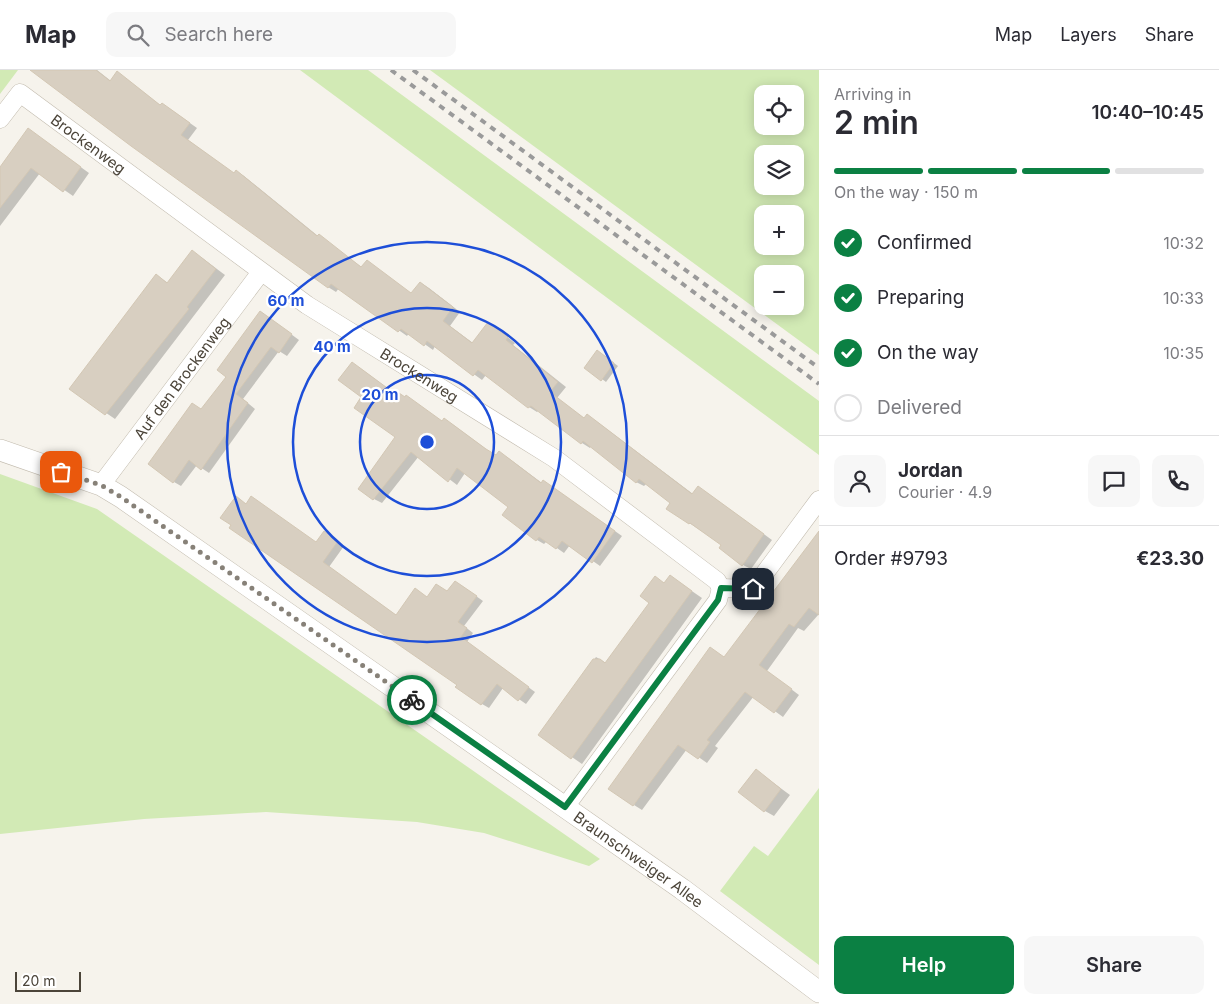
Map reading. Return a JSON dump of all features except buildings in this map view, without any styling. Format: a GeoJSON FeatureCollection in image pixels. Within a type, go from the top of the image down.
{"type":"FeatureCollection","features":[{"type":"Feature","properties":{"kind":"street","name":"Brockenweg"},"geometry":{"type":"LineString","coordinates":[[0,119],[20,93],[307,305],[554,458],[717,580],[721,588]]}},
{"type":"Feature","properties":{"kind":"street","name":"Auf den Brockenweg"},"geometry":{"type":"LineString","coordinates":[[101,485],[261,272]]}},
{"type":"Feature","properties":{"kind":"street","name":"Braunschweiger Allee"},"geometry":{"type":"LineString","coordinates":[[0,450],[101,485],[121,497],[565,807],[682,890],[819,992]]}},
{"type":"Feature","properties":{"kind":"street"},"geometry":{"type":"LineString","coordinates":[[565,807],[718,600],[721,588],[753,589],[819,500]]}},
{"type":"Feature","properties":{"kind":"green space"},"geometry":{"type":"Polygon","coordinates":[[[0,70],[18,70],[0,94],[0,70]]]}},
{"type":"Feature","properties":{"kind":"green space"},"geometry":{"type":"Polygon","coordinates":[[[300,70],[368,70],[819,401],[819,455],[300,70]]]}},
{"type":"Feature","properties":{"kind":"green space"},"geometry":{"type":"Polygon","coordinates":[[[430,70],[819,70],[819,355],[764,315],[804,315],[804,265],[754,265],[754,307],[430,70]]]}},
{"type":"Feature","properties":{"kind":"green space"},"geometry":{"type":"Polygon","coordinates":[[[0,474],[97,509],[600,859],[589,866],[484,833],[417,822],[266,812],[144,819],[0,834],[0,474]]]}},
{"type":"Feature","properties":{"kind":"green space"},"geometry":{"type":"Polygon","coordinates":[[[819,788],[819,965],[720,891],[754,846],[768,856],[819,788]]]}},
{"type":"Feature","properties":{"kind":"railway"},"geometry":{"type":"LineString","coordinates":[[391,70],[819,384]]}},
{"type":"Feature","properties":{"kind":"railway"},"geometry":{"type":"LineString","coordinates":[[413,70],[819,368]]}},
{"type":"Feature","properties":{"kind":"way so far"},"geometry":{"type":"LineString","coordinates":[[61,472],[101,485],[121,497],[412,700]]}},
{"type":"Feature","properties":{"kind":"route"},"geometry":{"type":"LineString","coordinates":[[412,700],[565,807],[718,600],[721,588],[753,589]]}}]}
